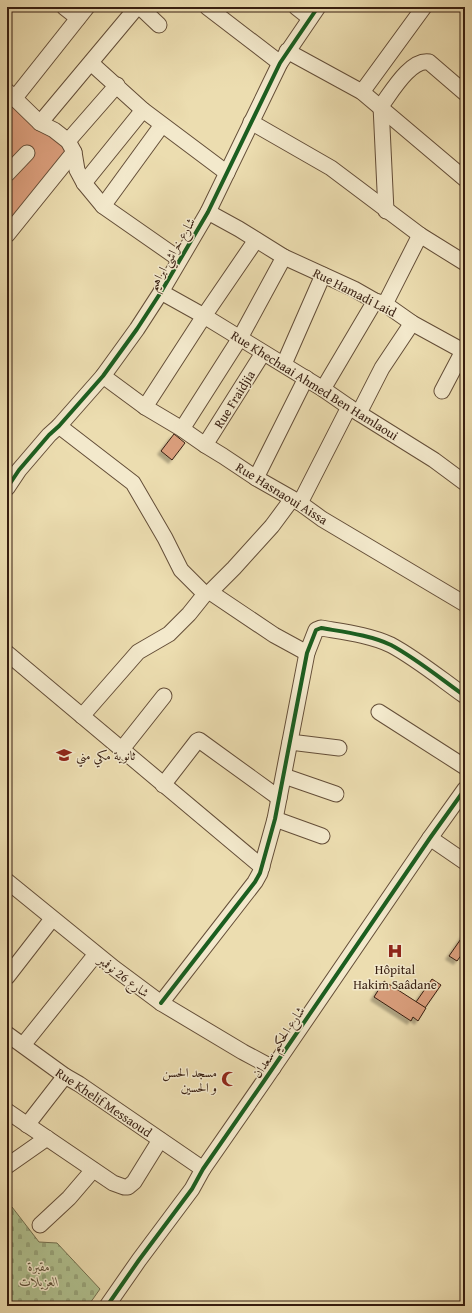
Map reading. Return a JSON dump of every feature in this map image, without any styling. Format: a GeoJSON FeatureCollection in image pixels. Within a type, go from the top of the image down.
{"type":"FeatureCollection","features":[{"type":"Feature","properties":{"kind":"street"},"geometry":{"type":"LineString","coordinates":[[64,7],[83,13],[11,95],[40,123],[54,130],[71,147],[77,170],[84,183],[103,206],[179,259]]}},
{"type":"Feature","properties":{"kind":"street"},"geometry":{"type":"LineString","coordinates":[[40,123],[139,7],[159,26]]}},
{"type":"Feature","properties":{"kind":"street"},"geometry":{"type":"LineString","coordinates":[[207,7],[283,57],[362,92],[381,106],[465,179]]}},
{"type":"Feature","properties":{"kind":"street"},"geometry":{"type":"LineString","coordinates":[[296,7],[314,13]]}},
{"type":"Feature","properties":{"kind":"street"},"geometry":{"type":"LineString","coordinates":[[362,92],[424,7]]}},
{"type":"Feature","properties":{"kind":"street","name":"شارع خراشي ابراهيم"},"geometry":{"type":"LineString","coordinates":[[7,488],[19,470],[49,435],[59,426],[103,376],[137,329],[161,292],[208,212],[283,57],[314,13]]}},
{"type":"Feature","properties":{"kind":"street"},"geometry":{"type":"LineString","coordinates":[[386,211],[381,106],[411,68],[423,61],[429,62],[465,93]]}},
{"type":"Feature","properties":{"kind":"street"},"geometry":{"type":"LineString","coordinates":[[91,63],[143,110],[227,173]]}},
{"type":"Feature","properties":{"kind":"street"},"geometry":{"type":"LineString","coordinates":[[8,232],[117,86]]}},
{"type":"Feature","properties":{"kind":"street"},"geometry":{"type":"LineString","coordinates":[[84,183],[143,110]]}},
{"type":"Feature","properties":{"kind":"street"},"geometry":{"type":"LineString","coordinates":[[251,122],[331,168],[420,236],[465,263]]}},
{"type":"Feature","properties":{"kind":"street"},"geometry":{"type":"LineString","coordinates":[[103,206],[162,125]]}},
{"type":"Feature","properties":{"kind":"street"},"geometry":{"type":"LineString","coordinates":[[7,174],[27,153]]}},
{"type":"Feature","properties":{"kind":"street","name":"Rue Hamadi Laid"},"geometry":{"type":"LineString","coordinates":[[208,212],[284,257],[354,288],[464,352],[442,391]]}},
{"type":"Feature","properties":{"kind":"street"},"geometry":{"type":"LineString","coordinates":[[323,389],[380,303],[420,236]]}},
{"type":"Feature","properties":{"kind":"street"},"geometry":{"type":"LineString","coordinates":[[145,407],[204,316],[256,240]]}},
{"type":"Feature","properties":{"kind":"street"},"geometry":{"type":"LineString","coordinates":[[182,429],[240,338],[284,257]]}},
{"type":"Feature","properties":{"kind":"street"},"geometry":{"type":"LineString","coordinates":[[284,364],[323,275]]}},
{"type":"Feature","properties":{"kind":"street","name":"Rue Khechaai Ahmed Ben Hamlaoui"},"geometry":{"type":"LineString","coordinates":[[161,292],[284,364],[434,460],[465,483]]}},
{"type":"Feature","properties":{"kind":"street"},"geometry":{"type":"LineString","coordinates":[[82,716],[138,652],[169,634],[234,568],[296,501],[412,323]]}},
{"type":"Feature","properties":{"kind":"street","name":"Rue Fraidjia"},"geometry":{"type":"LineString","coordinates":[[205,445],[263,353]]}},
{"type":"Feature","properties":{"kind":"street","name":"Rue Hasnaoui Aissa"},"geometry":{"type":"LineString","coordinates":[[103,376],[145,407],[182,429],[256,478],[465,604]]}},
{"type":"Feature","properties":{"kind":"street"},"geometry":{"type":"LineString","coordinates":[[256,478],[306,378]]}},
{"type":"Feature","properties":{"kind":"street"},"geometry":{"type":"LineString","coordinates":[[59,426],[133,483],[165,538],[181,570],[208,593],[307,654]]}},
{"type":"Feature","properties":{"kind":"street"},"geometry":{"type":"LineString","coordinates":[[161,1003],[255,882],[262,867],[276,819],[307,654],[316,630],[321,628],[368,637],[390,645],[465,696]]}},
{"type":"Feature","properties":{"kind":"street"},"geometry":{"type":"LineString","coordinates":[[7,653],[262,867]]}},
{"type":"Feature","properties":{"kind":"street"},"geometry":{"type":"LineString","coordinates":[[122,749],[164,696]]}},
{"type":"Feature","properties":{"kind":"street"},"geometry":{"type":"LineString","coordinates":[[379,712],[465,767]]}},
{"type":"Feature","properties":{"kind":"street"},"geometry":{"type":"LineString","coordinates":[[163,785],[199,740],[279,798]]}},
{"type":"Feature","properties":{"kind":"street"},"geometry":{"type":"LineString","coordinates":[[290,742],[339,748]]}},
{"type":"Feature","properties":{"kind":"street"},"geometry":{"type":"LineString","coordinates":[[284,776],[336,794]]}},
{"type":"Feature","properties":{"kind":"street","name":"شارع الحكيم سعدان"},"geometry":{"type":"LineString","coordinates":[[107,1306],[192,1189],[203,1169],[465,789]]}},
{"type":"Feature","properties":{"kind":"street"},"geometry":{"type":"LineString","coordinates":[[276,819],[322,836]]}},
{"type":"Feature","properties":{"kind":"street"},"geometry":{"type":"LineString","coordinates":[[430,838],[465,862]]}},
{"type":"Feature","properties":{"kind":"street","name":"شارع 26 نوفمبر"},"geometry":{"type":"LineString","coordinates":[[7,881],[96,954],[161,1003],[224,1041],[273,1068]]}},
{"type":"Feature","properties":{"kind":"street"},"geometry":{"type":"LineString","coordinates":[[7,977],[52,919]]}},
{"type":"Feature","properties":{"kind":"street"},"geometry":{"type":"LineString","coordinates":[[23,1045],[96,954]]}},
{"type":"Feature","properties":{"kind":"street","name":"Rue Khelif Messaoud"},"geometry":{"type":"LineString","coordinates":[[7,1034],[65,1076],[203,1169]]}},
{"type":"Feature","properties":{"kind":"street"},"geometry":{"type":"LineString","coordinates":[[27,1125],[65,1076]]}},
{"type":"Feature","properties":{"kind":"street"},"geometry":{"type":"LineString","coordinates":[[8,1113],[119,1186],[128,1187],[134,1182],[160,1140]]}},
{"type":"Feature","properties":{"kind":"street"},"geometry":{"type":"LineString","coordinates":[[7,1166],[47,1138]]}},
{"type":"Feature","properties":{"kind":"street"},"geometry":{"type":"LineString","coordinates":[[40,1225],[69,1198],[93,1170]]}},
{"type":"Feature","properties":{"kind":"green space","name":"مقبرة العزيلات"},"geometry":{"type":"Polygon","coordinates":[[[12,1207],[39,1242],[57,1243],[100,1289],[88,1306],[7,1306],[7,1209],[12,1207]]]}},
{"type":"Feature","properties":{"kind":"building"},"geometry":{"type":"Polygon","coordinates":[[[7,94],[72,152],[12,225],[7,221],[7,180],[34,151],[29,146],[7,168],[7,94]]]}},
{"type":"Feature","properties":{"kind":"building"},"geometry":{"type":"Polygon","coordinates":[[[174,434],[185,443],[172,460],[161,451],[174,434]]]}},
{"type":"Feature","properties":{"kind":"building"},"geometry":{"type":"Polygon","coordinates":[[[465,933],[465,950],[457,961],[449,956],[465,933]]]}},
{"type":"Feature","properties":{"kind":"building"},"geometry":{"type":"Polygon","coordinates":[[[432,979],[441,985],[425,1008],[416,1002],[432,979]]]}},
{"type":"Feature","properties":{"kind":"building"},"geometry":{"type":"Polygon","coordinates":[[[384,981],[426,1008],[418,1021],[413,1017],[411,1021],[374,997],[384,981]]]}},
{"type":"Feature","properties":{"kind":"cycle path"},"geometry":{"type":"LineString","coordinates":[[7,488],[19,470],[103,376],[137,329],[161,292],[208,212],[280,63],[318,7]]}},
{"type":"Feature","properties":{"kind":"cycle path"},"geometry":{"type":"LineString","coordinates":[[161,1003],[255,882],[260,873],[275,819],[307,653],[316,630],[321,628],[357,634],[391,645],[420,663],[465,696]]}},
{"type":"Feature","properties":{"kind":"cycle path"},"geometry":{"type":"LineString","coordinates":[[107,1306],[192,1189],[203,1169],[465,789]]}},
{"type":"Feature","properties":{"kind":"place","name":"ثانوية مكي مني"},"geometry":{"type":"Point","coordinates":[64,755]}},
{"type":"Feature","properties":{"kind":"place","name":"Hôpital Hakim Saâdane"},"geometry":{"type":"Point","coordinates":[395,951]}},
{"type":"Feature","properties":{"kind":"place","name":"مسجد الحسن و الحسين"},"geometry":{"type":"Point","coordinates":[229,1079]}}]}
